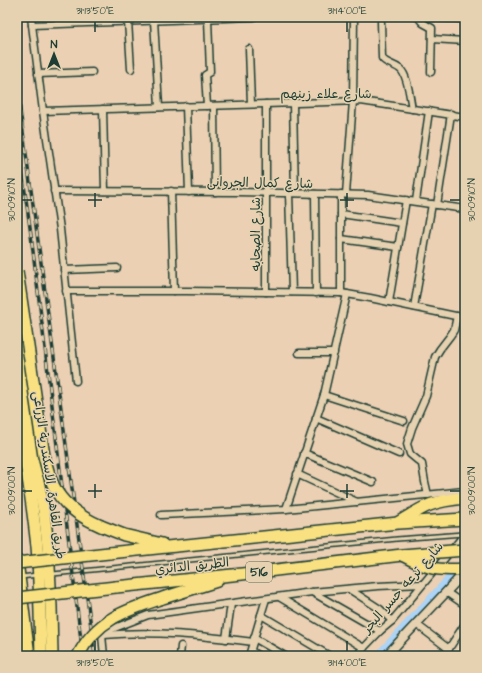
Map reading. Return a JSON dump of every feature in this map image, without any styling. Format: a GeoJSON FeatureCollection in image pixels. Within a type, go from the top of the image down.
{"type":"FeatureCollection","features":[{"type":"Feature","properties":{"kind":"highway"},"geometry":{"type":"LineString","coordinates":[[17,271],[44,456],[51,481],[64,501],[74,511],[87,520],[124,535],[172,546]]}},
{"type":"Feature","properties":{"kind":"highway","name":"طريق القاهرة, الاسكندرية الزراعى"},"geometry":{"type":"LineString","coordinates":[[17,346],[33,454],[44,511],[48,546],[52,656]]}},
{"type":"Feature","properties":{"kind":"highway"},"geometry":{"type":"LineString","coordinates":[[17,410],[37,546],[41,656]]}},
{"type":"Feature","properties":{"kind":"highway"},"geometry":{"type":"LineString","coordinates":[[398,523],[428,505],[445,500],[465,498]]}},
{"type":"Feature","properties":{"kind":"highway","name":"الطريق الدائري"},"geometry":{"type":"LineString","coordinates":[[17,562],[398,523],[465,520]]}},
{"type":"Feature","properties":{"kind":"highway","name":"الطريق الدائري"},"geometry":{"type":"LineString","coordinates":[[17,598],[402,555],[465,550]]}},
{"type":"Feature","properties":{"kind":"highway"},"geometry":{"type":"LineString","coordinates":[[402,555],[429,568],[465,572]]}},
{"type":"Feature","properties":{"kind":"highway"},"geometry":{"type":"LineString","coordinates":[[17,562],[29,656]]}},
{"type":"Feature","properties":{"kind":"highway"},"geometry":{"type":"LineString","coordinates":[[78,656],[85,644],[95,632],[114,616],[128,609],[242,574]]}},
{"type":"Feature","properties":{"kind":"highway"},"geometry":{"type":"LineString","coordinates":[[19,656],[22,608]]}},
{"type":"Feature","properties":{"kind":"street"},"geometry":{"type":"LineString","coordinates":[[31,17],[64,270],[76,381]]}},
{"type":"Feature","properties":{"kind":"street"},"geometry":{"type":"LineString","coordinates":[[32,25],[116,19],[128,21],[164,18],[208,19],[254,17]]}},
{"type":"Feature","properties":{"kind":"street"},"geometry":{"type":"LineString","coordinates":[[286,509],[324,395],[334,353],[344,294],[341,214],[353,101],[354,17]]}},
{"type":"Feature","properties":{"kind":"street"},"geometry":{"type":"LineString","coordinates":[[418,17],[423,23],[432,28],[431,72]]}},
{"type":"Feature","properties":{"kind":"street"},"geometry":{"type":"LineString","coordinates":[[428,17],[465,19]]}},
{"type":"Feature","properties":{"kind":"street"},"geometry":{"type":"LineString","coordinates":[[208,19],[210,72],[205,75],[210,106],[215,192]]}},
{"type":"Feature","properties":{"kind":"street"},"geometry":{"type":"LineString","coordinates":[[154,20],[159,107]]}},
{"type":"Feature","properties":{"kind":"street"},"geometry":{"type":"LineString","coordinates":[[128,21],[131,69]]}},
{"type":"Feature","properties":{"kind":"street"},"geometry":{"type":"LineString","coordinates":[[381,22],[382,58],[387,63],[400,69],[404,74],[412,108]]}},
{"type":"Feature","properties":{"kind":"street"},"geometry":{"type":"LineString","coordinates":[[432,39],[465,41]]}},
{"type":"Feature","properties":{"kind":"street"},"geometry":{"type":"LineString","coordinates":[[249,49],[251,104]]}},
{"type":"Feature","properties":{"kind":"street"},"geometry":{"type":"LineString","coordinates":[[38,74],[92,72]]}},
{"type":"Feature","properties":{"kind":"street","name":"شارع علاء زينهم"},"geometry":{"type":"LineString","coordinates":[[43,111],[353,101],[465,116]]}},
{"type":"Feature","properties":{"kind":"street","name":"شارع الصحابه"},"geometry":{"type":"LineString","coordinates":[[266,104],[266,292]]}},
{"type":"Feature","properties":{"kind":"street"},"geometry":{"type":"LineString","coordinates":[[292,292],[293,104]]}},
{"type":"Feature","properties":{"kind":"street"},"geometry":{"type":"LineString","coordinates":[[186,106],[189,192]]}},
{"type":"Feature","properties":{"kind":"street"},"geometry":{"type":"LineString","coordinates":[[103,109],[105,191]]}},
{"type":"Feature","properties":{"kind":"street"},"geometry":{"type":"LineString","coordinates":[[416,202],[429,111]]}},
{"type":"Feature","properties":{"kind":"street"},"geometry":{"type":"LineString","coordinates":[[414,307],[451,114]]}},
{"type":"Feature","properties":{"kind":"street","name":"شارع كمال الجروانى"},"geometry":{"type":"LineString","coordinates":[[54,191],[171,191],[368,195],[465,209]]}},
{"type":"Feature","properties":{"kind":"street"},"geometry":{"type":"LineString","coordinates":[[171,191],[174,291]]}},
{"type":"Feature","properties":{"kind":"street"},"geometry":{"type":"LineString","coordinates":[[315,194],[316,292]]}},
{"type":"Feature","properties":{"kind":"street"},"geometry":{"type":"LineString","coordinates":[[389,302],[406,200]]}},
{"type":"Feature","properties":{"kind":"street"},"geometry":{"type":"LineString","coordinates":[[341,214],[402,223]]}},
{"type":"Feature","properties":{"kind":"street"},"geometry":{"type":"LineString","coordinates":[[341,239],[398,247]]}},
{"type":"Feature","properties":{"kind":"street"},"geometry":{"type":"LineString","coordinates":[[64,270],[117,268]]}},
{"type":"Feature","properties":{"kind":"street"},"geometry":{"type":"LineString","coordinates":[[66,292],[316,292],[344,294],[465,318]]}},
{"type":"Feature","properties":{"kind":"street"},"geometry":{"type":"LineString","coordinates":[[428,495],[423,466],[421,462],[410,454],[407,448],[408,441],[426,396],[435,357],[454,330],[457,316]]}},
{"type":"Feature","properties":{"kind":"street"},"geometry":{"type":"LineString","coordinates":[[299,353],[334,353]]}},
{"type":"Feature","properties":{"kind":"street"},"geometry":{"type":"LineString","coordinates":[[324,395],[404,420]]}},
{"type":"Feature","properties":{"kind":"street"},"geometry":{"type":"LineString","coordinates":[[316,418],[399,454]]}},
{"type":"Feature","properties":{"kind":"street"},"geometry":{"type":"LineString","coordinates":[[304,453],[373,482]]}},
{"type":"Feature","properties":{"kind":"street"},"geometry":{"type":"LineString","coordinates":[[297,474],[358,502]]}},
{"type":"Feature","properties":{"kind":"street"},"geometry":{"type":"LineString","coordinates":[[161,514],[286,509],[465,491]]}},
{"type":"Feature","properties":{"kind":"street","name":"شارع ترعه جسر البحر"},"geometry":{"type":"LineString","coordinates":[[356,656],[380,631],[392,622],[465,534]]}},
{"type":"Feature","properties":{"kind":"street"},"geometry":{"type":"LineString","coordinates":[[386,656],[465,572]]}},
{"type":"Feature","properties":{"kind":"street"},"geometry":{"type":"LineString","coordinates":[[102,635],[112,629],[148,615],[312,592],[422,584]]}},
{"type":"Feature","properties":{"kind":"street"},"geometry":{"type":"LineString","coordinates":[[348,589],[380,609],[392,622]]}},
{"type":"Feature","properties":{"kind":"street"},"geometry":{"type":"LineString","coordinates":[[312,592],[380,631]]}},
{"type":"Feature","properties":{"kind":"street"},"geometry":{"type":"LineString","coordinates":[[446,592],[465,606]]}},
{"type":"Feature","properties":{"kind":"street"},"geometry":{"type":"LineString","coordinates":[[279,597],[364,648]]}},
{"type":"Feature","properties":{"kind":"street"},"geometry":{"type":"LineString","coordinates":[[259,656],[250,654],[260,615],[266,599]]}},
{"type":"Feature","properties":{"kind":"street"},"geometry":{"type":"LineString","coordinates":[[226,639],[231,604]]}},
{"type":"Feature","properties":{"kind":"street"},"geometry":{"type":"LineString","coordinates":[[260,615],[330,656]]}},
{"type":"Feature","properties":{"kind":"street"},"geometry":{"type":"LineString","coordinates":[[416,624],[448,649]]}},
{"type":"Feature","properties":{"kind":"street"},"geometry":{"type":"LineString","coordinates":[[444,656],[465,624]]}},
{"type":"Feature","properties":{"kind":"street"},"geometry":{"type":"LineString","coordinates":[[102,635],[130,632],[254,640],[285,656]]}},
{"type":"Feature","properties":{"kind":"street"},"geometry":{"type":"LineString","coordinates":[[102,635],[104,656],[109,656]]}},
{"type":"Feature","properties":{"kind":"street"},"geometry":{"type":"LineString","coordinates":[[180,656],[181,646]]}},
{"type":"Feature","properties":{"kind":"lane"},"geometry":{"type":"LineString","coordinates":[[49,574],[397,539],[465,534]]}},
{"type":"Feature","properties":{"kind":"lane"},"geometry":{"type":"LineString","coordinates":[[17,577],[41,575]]}},
{"type":"Feature","properties":{"kind":"waterway"},"geometry":{"type":"LineString","coordinates":[[377,656],[465,561]]}},
{"type":"Feature","properties":{"kind":"railway"},"geometry":{"type":"LineString","coordinates":[[17,88],[95,656]]}},
{"type":"Feature","properties":{"kind":"railway"},"geometry":{"type":"LineString","coordinates":[[17,135],[31,235],[83,656]]}}]}
